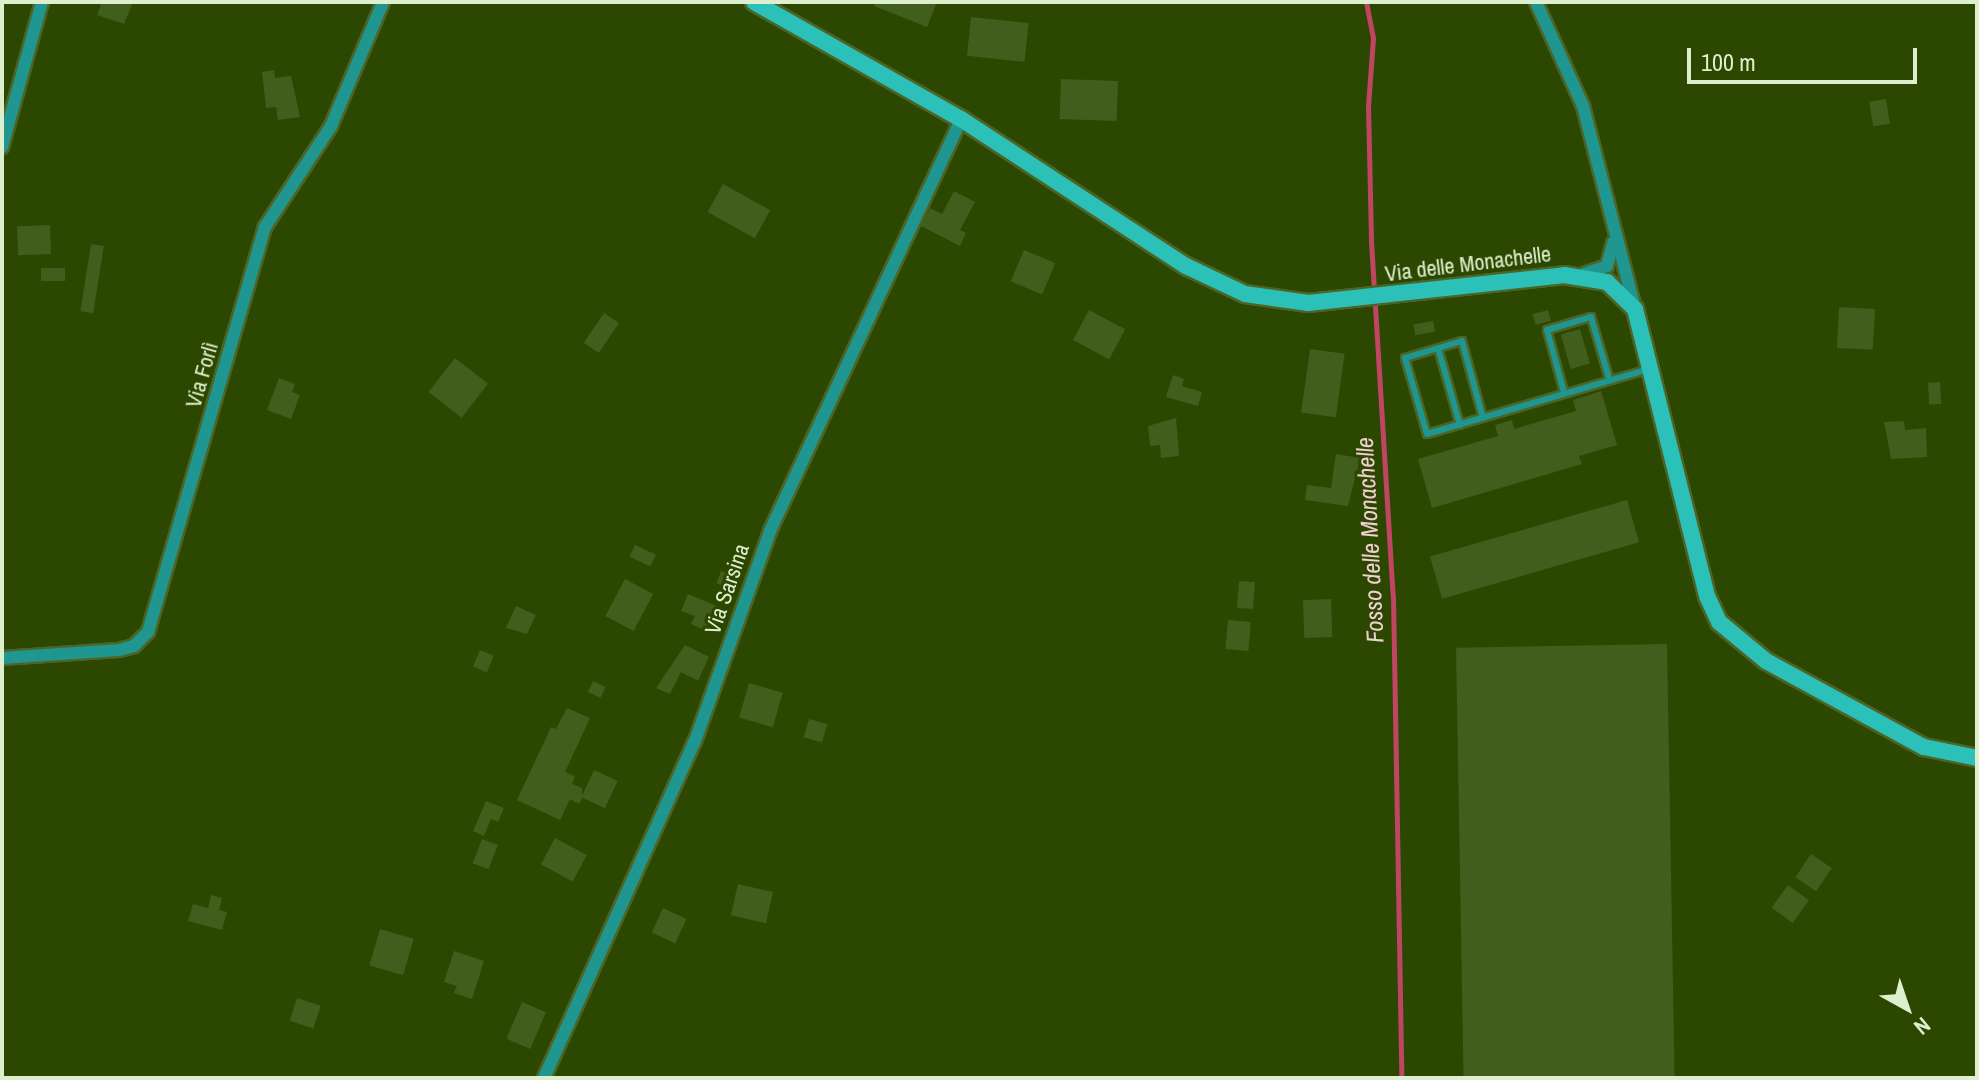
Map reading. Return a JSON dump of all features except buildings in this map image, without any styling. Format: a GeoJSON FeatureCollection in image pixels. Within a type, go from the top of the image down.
{"type":"FeatureCollection","features":[{"type":"Feature","properties":{"kind":"street"},"geometry":{"type":"LineString","coordinates":[[2,147],[42,2]]}},
{"type":"Feature","properties":{"kind":"street","name":"Via Forlì"},"geometry":{"type":"LineString","coordinates":[[2,658],[119,650],[134,646],[148,632],[265,227],[331,126],[383,2]]}},
{"type":"Feature","properties":{"kind":"street","name":"Via delle Monachelle"},"geometry":{"type":"LineString","coordinates":[[754,2],[961,119],[1224,286],[1289,303],[1365,298],[1569,275],[1607,282],[1635,309]]}},
{"type":"Feature","properties":{"kind":"street"},"geometry":{"type":"LineString","coordinates":[[1536,2],[1579,95],[1707,596],[1724,629],[1766,661],[1924,747],[1977,758]]}},
{"type":"Feature","properties":{"kind":"street","name":"Via Sarsina"},"geometry":{"type":"LineString","coordinates":[[544,1078],[695,741],[770,531],[961,119]]}},
{"type":"Feature","properties":{"kind":"street"},"geometry":{"type":"LineString","coordinates":[[1569,275],[1593,274],[1607,266],[1613,253],[1611,224]]}},
{"type":"Feature","properties":{"kind":"lane"},"geometry":{"type":"LineString","coordinates":[[1564,392],[1547,330],[1591,317],[1609,378]]}},
{"type":"Feature","properties":{"kind":"lane"},"geometry":{"type":"LineString","coordinates":[[1483,418],[1462,341],[1405,358],[1427,434],[1483,418],[1609,378],[1650,369]]}},
{"type":"Feature","properties":{"kind":"lane"},"geometry":{"type":"LineString","coordinates":[[1438,348],[1460,425]]}},
{"type":"Feature","properties":{"kind":"waterway","name":"Fosso delle Monachelle"},"geometry":{"type":"LineString","coordinates":[[1366,2],[1373,38],[1368,106],[1371,241],[1393,596],[1401,1078]]}}]}
